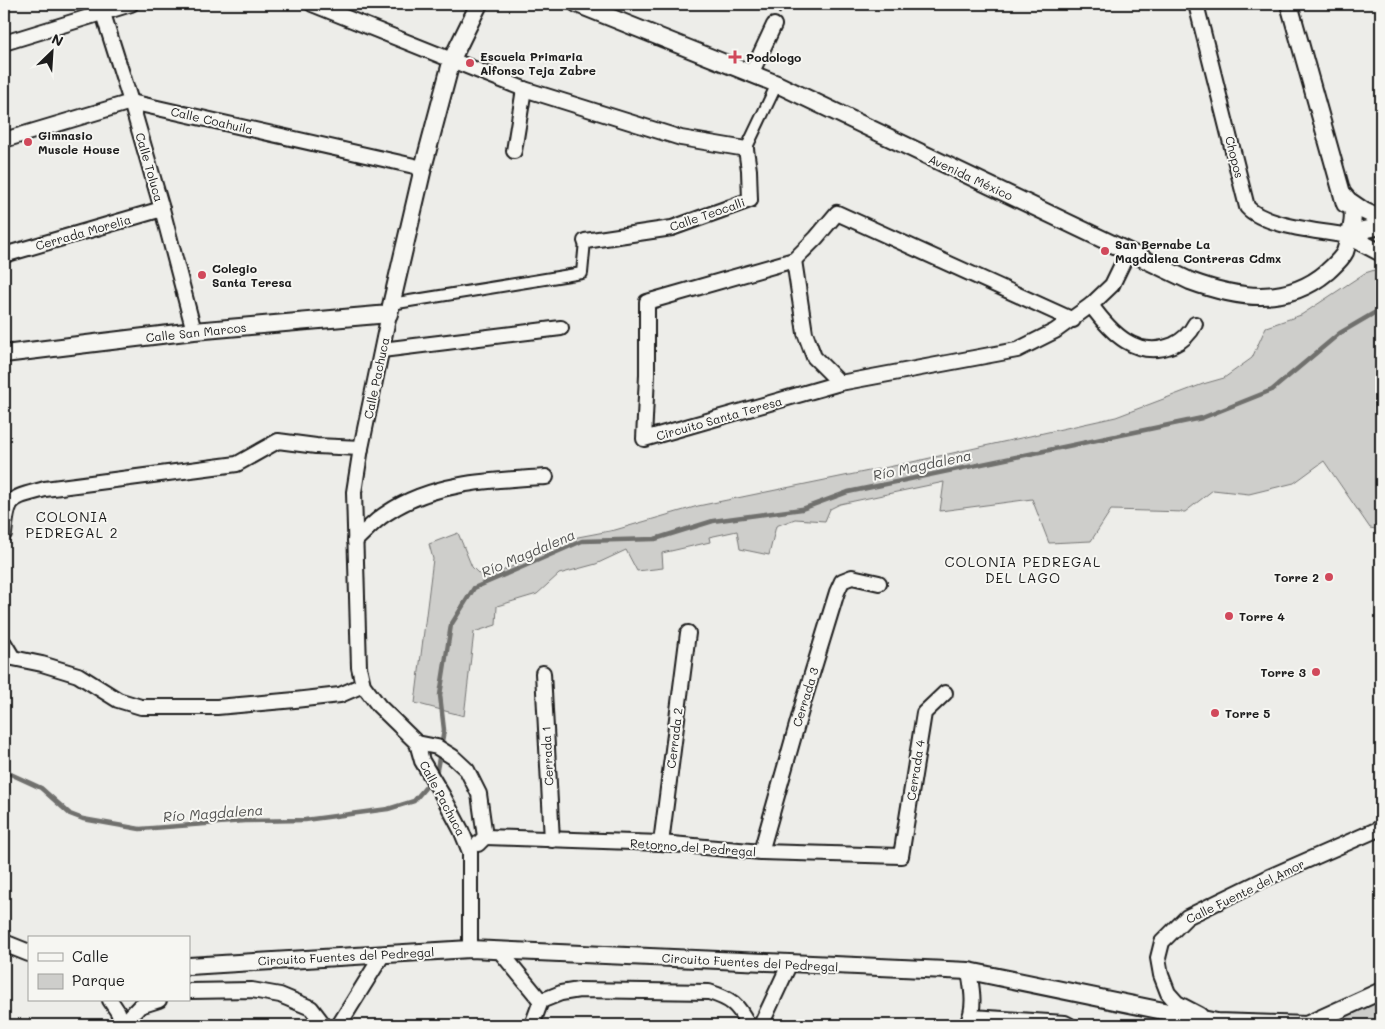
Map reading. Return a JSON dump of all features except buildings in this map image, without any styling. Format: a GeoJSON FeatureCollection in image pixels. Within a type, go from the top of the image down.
{"type":"FeatureCollection","features":[{"type":"Feature","properties":{"kind":"street"},"geometry":{"type":"LineString","coordinates":[[4,43],[101,8],[131,4]]}},
{"type":"Feature","properties":{"kind":"street"},"geometry":{"type":"LineString","coordinates":[[312,4],[524,89],[681,138],[746,149],[777,84]]}},
{"type":"Feature","properties":{"kind":"street","name":"Calle Pachuca"},"geometry":{"type":"LineString","coordinates":[[470,852],[485,838],[479,794],[467,770],[453,756],[437,747],[418,743],[380,706],[363,685],[360,667],[354,492],[361,448],[390,309],[423,168],[452,59],[479,4]]}},
{"type":"Feature","properties":{"kind":"street","name":"Avenida México"},"geometry":{"type":"LineString","coordinates":[[577,4],[777,84],[1190,281],[1206,287],[1251,297],[1285,293],[1314,283],[1338,262],[1344,254],[1349,236],[1347,199],[1289,4]]}},
{"type":"Feature","properties":{"kind":"street","name":"Chopos"},"geometry":{"type":"LineString","coordinates":[[1196,4],[1247,207],[1260,217],[1277,223],[1349,236]]}},
{"type":"Feature","properties":{"kind":"street","name":"Calle Toluca"},"geometry":{"type":"LineString","coordinates":[[101,8],[162,209],[194,331]]}},
{"type":"Feature","properties":{"kind":"street"},"geometry":{"type":"LineString","coordinates":[[751,74],[774,25]]}},
{"type":"Feature","properties":{"kind":"street"},"geometry":{"type":"LineString","coordinates":[[514,152],[524,89]]}},
{"type":"Feature","properties":{"kind":"street","name":"Calle Coahuila"},"geometry":{"type":"LineString","coordinates":[[4,140],[131,102],[423,168]]}},
{"type":"Feature","properties":{"kind":"street","name":"Calle Teocalli"},"geometry":{"type":"LineString","coordinates":[[585,241],[672,228],[750,200],[746,149]]}},
{"type":"Feature","properties":{"kind":"street"},"geometry":{"type":"LineString","coordinates":[[1347,199],[1364,211],[1381,219]]}},
{"type":"Feature","properties":{"kind":"street","name":"Cerrada Morelia"},"geometry":{"type":"LineString","coordinates":[[4,255],[162,209]]}},
{"type":"Feature","properties":{"kind":"street","name":"Circuito Santa Teresa"},"geometry":{"type":"LineString","coordinates":[[1072,320],[838,213],[794,260],[647,302],[647,375],[644,439],[840,383],[1017,350],[1072,320],[1092,305],[1112,285],[1128,252]]}},
{"type":"Feature","properties":{"kind":"street"},"geometry":{"type":"LineString","coordinates":[[1349,236],[1359,231],[1381,226]]}},
{"type":"Feature","properties":{"kind":"street"},"geometry":{"type":"LineString","coordinates":[[1349,236],[1381,252]]}},
{"type":"Feature","properties":{"kind":"street"},"geometry":{"type":"LineString","coordinates":[[390,309],[582,273],[585,241]]}},
{"type":"Feature","properties":{"kind":"street"},"geometry":{"type":"LineString","coordinates":[[794,260],[805,333],[814,357],[840,383]]}},
{"type":"Feature","properties":{"kind":"street"},"geometry":{"type":"LineString","coordinates":[[1092,305],[1104,322],[1118,334],[1132,344],[1144,349],[1157,350],[1179,342],[1189,334],[1195,324]]}},
{"type":"Feature","properties":{"kind":"street","name":"Calle San Marcos"},"geometry":{"type":"LineString","coordinates":[[4,354],[390,309]]}},
{"type":"Feature","properties":{"kind":"street"},"geometry":{"type":"LineString","coordinates":[[382,350],[562,328]]}},
{"type":"Feature","properties":{"kind":"street"},"geometry":{"type":"LineString","coordinates":[[4,534],[7,510],[11,501],[45,489],[237,464],[278,441],[316,446],[361,448]]}},
{"type":"Feature","properties":{"kind":"street"},"geometry":{"type":"LineString","coordinates":[[355,541],[386,513],[417,497],[466,484],[500,479],[546,477]]}},
{"type":"Feature","properties":{"kind":"street","name":"Cerrada 3"},"geometry":{"type":"LineString","coordinates":[[761,852],[837,592],[842,581],[852,577],[880,583]]}},
{"type":"Feature","properties":{"kind":"street","name":"Cerrada 2"},"geometry":{"type":"LineString","coordinates":[[661,842],[688,633]]}},
{"type":"Feature","properties":{"kind":"street"},"geometry":{"type":"LineString","coordinates":[[4,643],[13,658],[42,664],[78,675],[118,700],[141,707],[217,707],[296,700],[340,695],[363,685]]}},
{"type":"Feature","properties":{"kind":"street","name":"Cerrada 1"},"geometry":{"type":"LineString","coordinates":[[543,673],[552,840]]}},
{"type":"Feature","properties":{"kind":"street","name":"Cerrada 4"},"geometry":{"type":"LineString","coordinates":[[902,856],[924,713],[945,693]]}},
{"type":"Feature","properties":{"kind":"street","name":"Calle Pachuca"},"geometry":{"type":"LineString","coordinates":[[418,743],[422,761],[454,817],[470,852],[470,949]]}},
{"type":"Feature","properties":{"kind":"street","name":"Calle Fuente del Amor"},"geometry":{"type":"LineString","coordinates":[[1217,1022],[1190,1011],[1177,1003],[1168,993],[1161,975],[1158,958],[1162,942],[1187,917],[1270,877],[1381,828]]}},
{"type":"Feature","properties":{"kind":"street","name":"Retorno del Pedregal"},"geometry":{"type":"LineString","coordinates":[[485,838],[661,842],[761,852],[902,856]]}},
{"type":"Feature","properties":{"kind":"street"},"geometry":{"type":"LineString","coordinates":[[4,944],[28,953]]}},
{"type":"Feature","properties":{"kind":"street","name":"Circuito Fuentes del Pedregal"},"geometry":{"type":"LineString","coordinates":[[190,966],[470,949],[789,965],[969,971],[1217,1022],[1306,1025],[1381,991]]}},
{"type":"Feature","properties":{"kind":"street"},"geometry":{"type":"LineString","coordinates":[[499,950],[541,1001]]}},
{"type":"Feature","properties":{"kind":"street"},"geometry":{"type":"LineString","coordinates":[[339,1025],[383,954]]}},
{"type":"Feature","properties":{"kind":"street"},"geometry":{"type":"LineString","coordinates":[[761,1025],[789,965]]}},
{"type":"Feature","properties":{"kind":"street"},"geometry":{"type":"LineString","coordinates":[[969,971],[973,1000],[968,1021],[1005,1018],[1065,1023],[1069,1025]]}},
{"type":"Feature","properties":{"kind":"street"},"geometry":{"type":"LineString","coordinates":[[190,991],[252,990],[280,995],[311,1008],[324,1025]]}},
{"type":"Feature","properties":{"kind":"street"},"geometry":{"type":"LineString","coordinates":[[532,1025],[541,1001],[561,993],[579,990],[709,992],[726,997],[741,1010],[748,1025]]}},
{"type":"Feature","properties":{"kind":"street"},"geometry":{"type":"LineString","coordinates":[[111,1002],[118,1012],[122,1025],[140,1006],[152,1002]]}},
{"type":"Feature","properties":{"kind":"green space"},"geometry":{"type":"Polygon","coordinates":[[[1381,268],[1381,530],[1370,528],[1324,461],[1294,483],[1249,494],[1213,490],[1185,512],[1111,510],[1091,541],[1049,543],[1032,499],[940,511],[944,482],[840,504],[830,509],[825,521],[795,519],[776,526],[769,555],[740,549],[737,531],[709,537],[710,542],[662,553],[663,568],[637,571],[626,550],[596,564],[559,574],[537,594],[497,606],[496,625],[474,632],[464,716],[415,703],[433,559],[429,544],[458,533],[472,567],[484,579],[578,537],[615,530],[698,506],[903,464],[1116,417],[1224,378],[1252,358],[1266,327],[1301,315],[1365,273],[1381,268]]]}},
{"type":"Feature","properties":{"kind":"green space"},"geometry":{"type":"Polygon","coordinates":[[[1381,991],[1381,1025],[1306,1025],[1381,991]]]}},
{"type":"Feature","properties":{"kind":"waterway","name":"Río Magdalena"},"geometry":{"type":"LineString","coordinates":[[4,771],[41,788],[70,814],[83,819],[140,829],[244,821],[305,820],[388,809],[414,801],[436,775],[444,730],[440,695],[451,625],[474,588],[582,541],[655,539],[713,521],[802,509],[848,492],[1202,418],[1272,390],[1340,333],[1381,309]]}},
{"type":"Feature","properties":{"kind":"place","name":"Podologo"},"geometry":{"type":"Point","coordinates":[735,57]}},
{"type":"Feature","properties":{"kind":"place","name":"Escuela Primaria Alfonso Teja Zabre"},"geometry":{"type":"Point","coordinates":[470,63]}},
{"type":"Feature","properties":{"kind":"place","name":"Gimnasio Muscle House"},"geometry":{"type":"Point","coordinates":[28,142]}},
{"type":"Feature","properties":{"kind":"place","name":"San Bernabe La Magdalena Contreras Cdmx"},"geometry":{"type":"Point","coordinates":[1105,251]}},
{"type":"Feature","properties":{"kind":"place","name":"Colegio Santa Teresa"},"geometry":{"type":"Point","coordinates":[202,275]}},
{"type":"Feature","properties":{"kind":"place","name":"Torre 2"},"geometry":{"type":"Point","coordinates":[1329,577]}},
{"type":"Feature","properties":{"kind":"place","name":"Torre 4"},"geometry":{"type":"Point","coordinates":[1229,616]}},
{"type":"Feature","properties":{"kind":"place","name":"Torre 3"},"geometry":{"type":"Point","coordinates":[1316,672]}},
{"type":"Feature","properties":{"kind":"place","name":"Torre 5"},"geometry":{"type":"Point","coordinates":[1215,713]}},
{"type":"Feature","properties":{"kind":"district","name":"COLONIA PEDREGAL 2"},"geometry":{"type":"Point","coordinates":[72,524]}},
{"type":"Feature","properties":{"kind":"district","name":"COLONIA PEDREGAL DEL LAGO"},"geometry":{"type":"Point","coordinates":[1023,570]}}]}
